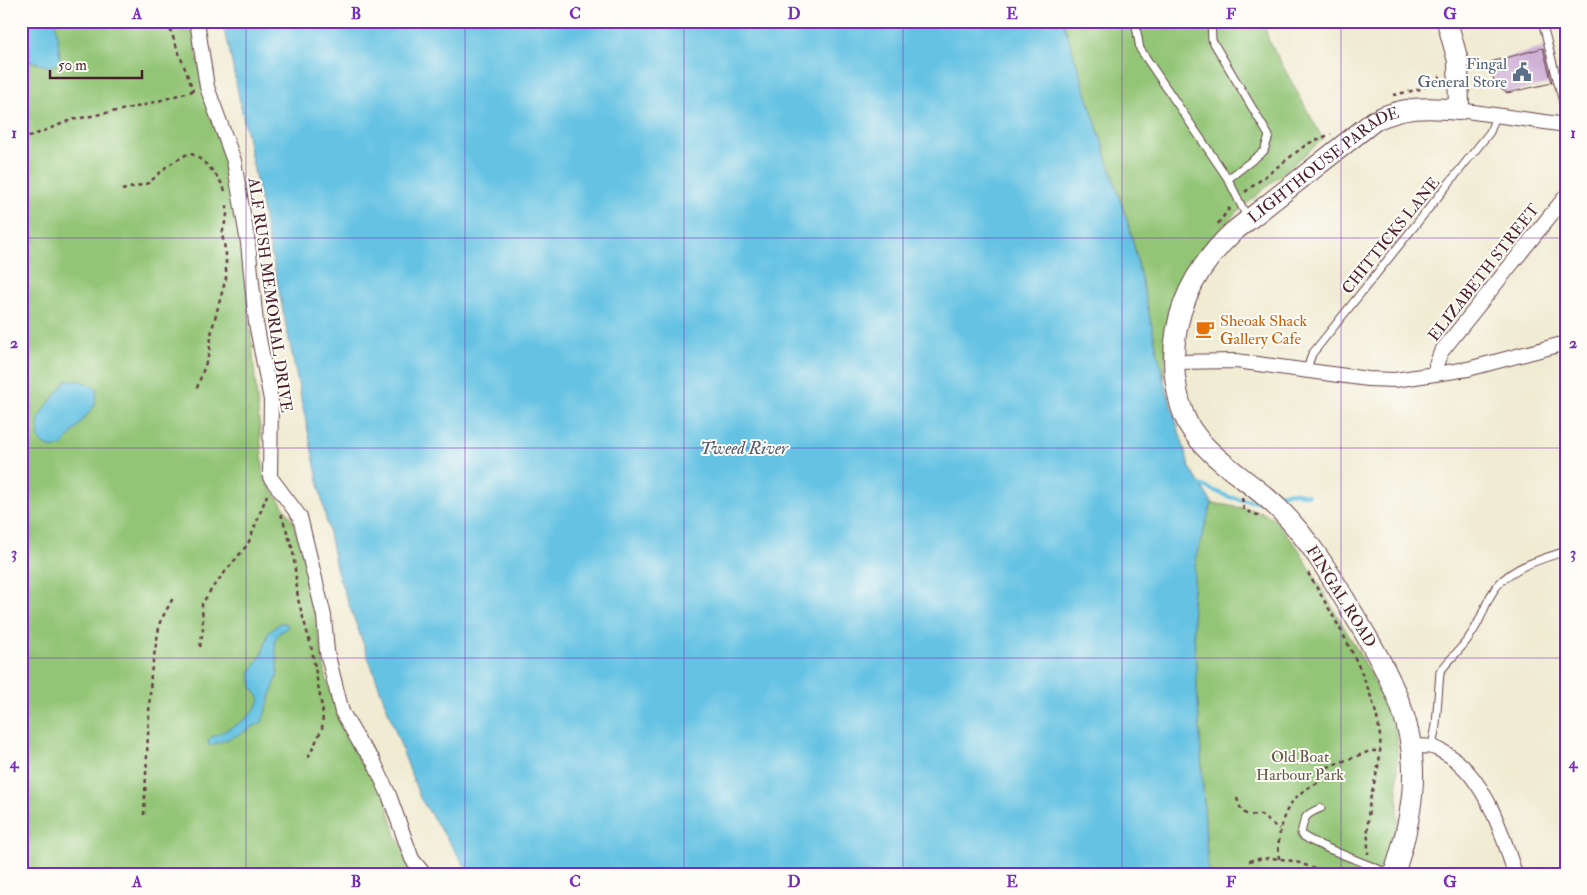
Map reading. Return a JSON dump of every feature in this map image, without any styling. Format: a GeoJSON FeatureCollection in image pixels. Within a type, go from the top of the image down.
{"type":"FeatureCollection","features":[{"type":"Feature","properties":{"kind":"street","name":"ALF RUSH MEMORIAL DRIVE"},"geometry":{"type":"LineString","coordinates":[[197,21],[211,97],[234,161],[248,243],[256,324],[271,400],[270,477]]}},
{"type":"Feature","properties":{"kind":"street"},"geometry":{"type":"LineString","coordinates":[[1447,21],[1458,61],[1459,110]]}},
{"type":"Feature","properties":{"kind":"street","name":"LIGHTHOUSE PARADE"},"geometry":{"type":"LineString","coordinates":[[1174,362],[1177,325],[1189,289],[1214,250],[1248,220],[1362,129],[1383,116],[1416,108],[1459,110],[1566,125]]}},
{"type":"Feature","properties":{"kind":"street","name":"ELIZABETH STREET"},"geometry":{"type":"LineString","coordinates":[[1436,374],[1437,361],[1441,352],[1566,196]]}},
{"type":"Feature","properties":{"kind":"street"},"geometry":{"type":"LineString","coordinates":[[1174,362],[1236,361],[1306,372],[1384,380],[1468,369],[1566,343]]}},
{"type":"Feature","properties":{"kind":"street","name":"FINGAL ROAD"},"geometry":{"type":"LineString","coordinates":[[1174,362],[1179,400],[1185,418],[1198,438],[1278,507],[1308,542],[1330,574],[1387,670],[1422,746],[1410,818],[1394,874]]}},
{"type":"Feature","properties":{"kind":"street"},"geometry":{"type":"LineString","coordinates":[[270,477],[300,517],[324,616],[327,652],[342,712],[361,745],[373,760],[390,795],[412,859],[424,874]]}},
{"type":"Feature","properties":{"kind":"street"},"geometry":{"type":"LineString","coordinates":[[1422,746],[1451,758],[1483,793],[1502,833],[1515,874]]}},
{"type":"Feature","properties":{"kind":"lane"},"geometry":{"type":"LineString","coordinates":[[1135,21],[1140,49],[1228,178],[1248,220]]}},
{"type":"Feature","properties":{"kind":"lane"},"geometry":{"type":"LineString","coordinates":[[1211,21],[1212,40],[1269,136],[1264,151],[1228,178]]}},
{"type":"Feature","properties":{"kind":"lane"},"geometry":{"type":"LineString","coordinates":[[1542,21],[1566,114]]}},
{"type":"Feature","properties":{"kind":"lane","name":"CHITTICKS LANE"},"geometry":{"type":"LineString","coordinates":[[1306,372],[1312,354],[1490,132],[1496,116]]}},
{"type":"Feature","properties":{"kind":"lane"},"geometry":{"type":"LineString","coordinates":[[1422,746],[1436,725],[1437,684],[1440,672],[1460,651],[1474,631],[1492,593],[1506,576],[1526,565],[1566,551]]}},
{"type":"Feature","properties":{"kind":"lane"},"geometry":{"type":"LineString","coordinates":[[1321,808],[1309,812],[1303,821],[1301,834],[1308,841],[1390,874]]}},
{"type":"Feature","properties":{"kind":"path"},"geometry":{"type":"LineString","coordinates":[[167,21],[193,90]]}},
{"type":"Feature","properties":{"kind":"path"},"geometry":{"type":"LineString","coordinates":[[1390,96],[1421,89],[1441,74],[1458,73]]}},
{"type":"Feature","properties":{"kind":"path"},"geometry":{"type":"LineString","coordinates":[[21,140],[71,120],[141,106],[193,90],[211,97]]}},
{"type":"Feature","properties":{"kind":"path"},"geometry":{"type":"LineString","coordinates":[[1217,226],[1227,209],[1239,200],[1246,191],[1307,144],[1334,132]]}},
{"type":"Feature","properties":{"kind":"path"},"geometry":{"type":"LineString","coordinates":[[122,190],[149,183],[167,166],[189,153],[195,155],[216,173],[225,192]]}},
{"type":"Feature","properties":{"kind":"path"},"geometry":{"type":"LineString","coordinates":[[197,388],[210,354],[212,329],[226,278],[226,254],[222,234],[227,215],[227,201]]}},
{"type":"Feature","properties":{"kind":"path"},"geometry":{"type":"LineString","coordinates":[[200,646],[203,629],[202,604],[253,535],[265,503],[270,477]]}},
{"type":"Feature","properties":{"kind":"path"},"geometry":{"type":"LineString","coordinates":[[1242,496],[1242,507],[1244,510],[1269,520]]}},
{"type":"Feature","properties":{"kind":"path"},"geometry":{"type":"LineString","coordinates":[[280,512],[293,550],[298,599],[312,650],[323,714],[322,729],[308,758]]}},
{"type":"Feature","properties":{"kind":"path"},"geometry":{"type":"LineString","coordinates":[[1303,565],[1338,624],[1370,692],[1380,732],[1380,751],[1369,806],[1368,864]]}},
{"type":"Feature","properties":{"kind":"path"},"geometry":{"type":"LineString","coordinates":[[144,816],[151,673],[160,622],[173,598]]}},
{"type":"Feature","properties":{"kind":"path"},"geometry":{"type":"LineString","coordinates":[[1279,859],[1280,829],[1291,804],[1306,788],[1323,779],[1325,768],[1370,751],[1380,751]]}},
{"type":"Feature","properties":{"kind":"path"},"geometry":{"type":"LineString","coordinates":[[1238,798],[1244,814],[1251,817],[1261,814],[1280,829]]}},
{"type":"Feature","properties":{"kind":"path"},"geometry":{"type":"LineString","coordinates":[[1249,861],[1259,858],[1298,862],[1324,874]]}},
{"type":"Feature","properties":{"kind":"green space"},"geometry":{"type":"Polygon","coordinates":[[[21,21],[191,21],[203,88],[230,177],[246,278],[264,478],[293,521],[306,568],[327,681],[345,731],[385,796],[396,836],[418,874],[21,874],[21,21]]]}},
{"type":"Feature","properties":{"kind":"green space"},"geometry":{"type":"Polygon","coordinates":[[[1063,21],[1264,21],[1268,39],[1323,139],[1235,214],[1199,252],[1169,308],[1164,381],[1131,233],[1063,21]]]}},
{"type":"Feature","properties":{"kind":"green space","name":"Old Boat Harbour Park"},"geometry":{"type":"Polygon","coordinates":[[[1212,503],[1255,510],[1272,517],[1298,548],[1370,672],[1397,734],[1398,821],[1384,874],[1208,874],[1192,600],[1196,556],[1212,503]]]}},
{"type":"Feature","properties":{"kind":"water"},"geometry":{"type":"Polygon","coordinates":[[[21,21],[55,21],[60,62],[49,67],[31,61],[21,65],[21,21]]]}},
{"type":"Feature","properties":{"kind":"water","name":"Tweed River"},"geometry":{"type":"Polygon","coordinates":[[[220,21],[1063,21],[1131,233],[1164,381],[1190,468],[1212,503],[1196,556],[1192,600],[1208,874],[473,874],[469,872],[420,798],[337,572],[227,39],[220,21]]]}},
{"type":"Feature","properties":{"kind":"water"},"geometry":{"type":"Polygon","coordinates":[[[67,380],[82,381],[97,388],[95,405],[62,446],[52,448],[44,445],[39,439],[38,423],[42,412],[67,380]]]}},
{"type":"Feature","properties":{"kind":"water"},"geometry":{"type":"Polygon","coordinates":[[[280,623],[286,623],[288,627],[278,634],[275,641],[278,674],[262,722],[238,735],[209,746],[208,740],[246,718],[256,707],[260,699],[252,687],[250,673],[262,654],[268,633],[280,623]]]}},
{"type":"Feature","properties":{"kind":"building","name":"Fingal General Store"},"geometry":{"type":"Polygon","coordinates":[[[1543,48],[1552,83],[1507,93],[1495,85],[1490,62],[1543,48]]]}},
{"type":"Feature","properties":{"kind":"waterway"},"geometry":{"type":"LineString","coordinates":[[1201,485],[1229,497],[1256,502]]}},
{"type":"Feature","properties":{"kind":"waterway"},"geometry":{"type":"LineString","coordinates":[[1277,494],[1290,492],[1308,495]]}},
{"type":"Feature","properties":{"kind":"place","name":"Fingal General Store"},"geometry":{"type":"Point","coordinates":[1522,72]}},
{"type":"Feature","properties":{"kind":"place","name":"Sheoak Shack Gallery Cafe"},"geometry":{"type":"Point","coordinates":[1205,329]}}]}
